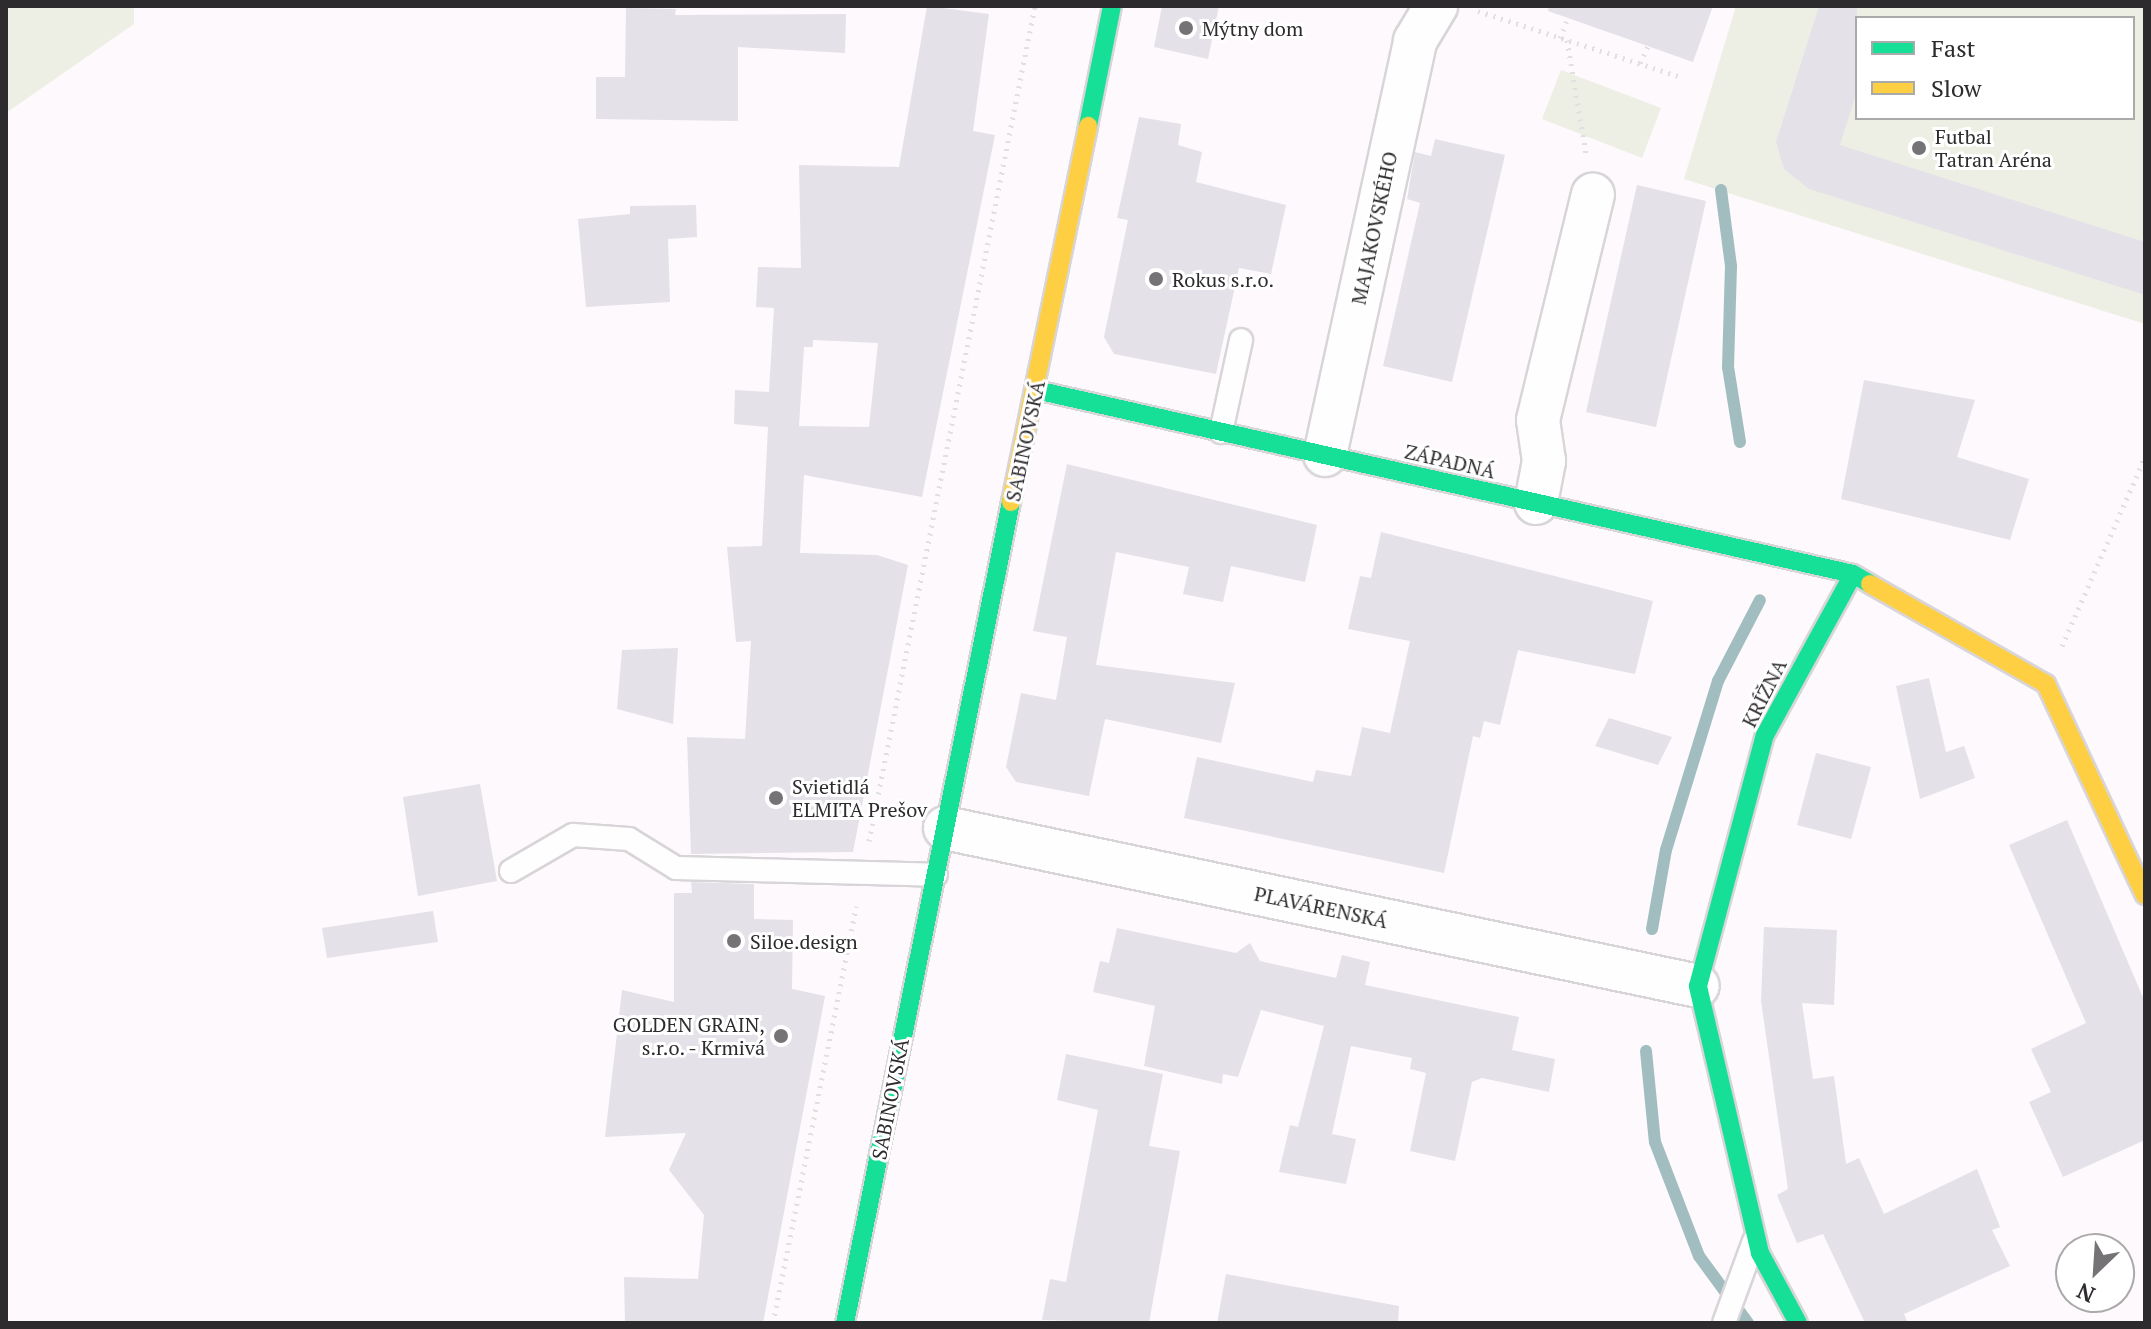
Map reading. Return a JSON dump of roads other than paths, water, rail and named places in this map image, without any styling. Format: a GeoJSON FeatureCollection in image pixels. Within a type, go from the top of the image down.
{"type":"FeatureCollection","features":[{"type":"Feature","properties":{"kind":"street","name":"SABINOVSKÁ"},"geometry":{"type":"LineString","coordinates":[[845,1323],[1112,6]]}},
{"type":"Feature","properties":{"kind":"street","name":"MAJAKOVSKÉHO"},"geometry":{"type":"LineString","coordinates":[[1325,455],[1415,41],[1436,6]]}},
{"type":"Feature","properties":{"kind":"street"},"geometry":{"type":"LineString","coordinates":[[1536,503],[1544,461],[1538,420],[1593,195]]}},
{"type":"Feature","properties":{"kind":"street","name":"ZÁPADNÁ"},"geometry":{"type":"LineString","coordinates":[[1036,390],[1853,574]]}},
{"type":"Feature","properties":{"kind":"street"},"geometry":{"type":"LineString","coordinates":[[1853,574],[2046,684],[2145,895]]}},
{"type":"Feature","properties":{"kind":"street","name":"KRÍŽNA"},"geometry":{"type":"LineString","coordinates":[[1793,1320],[1756,1236],[1698,986],[1765,735],[1853,574]]}},
{"type":"Feature","properties":{"kind":"street","name":"PLAVÁRENSKÁ"},"geometry":{"type":"LineString","coordinates":[[945,828],[1698,986]]}},
{"type":"Feature","properties":{"kind":"lane"},"geometry":{"type":"LineString","coordinates":[[1221,432],[1241,340]]}},
{"type":"Feature","properties":{"kind":"lane"},"geometry":{"type":"LineString","coordinates":[[511,871],[573,835],[629,839],[676,868],[936,875]]}},
{"type":"Feature","properties":{"kind":"lane"},"geometry":{"type":"LineString","coordinates":[[1725,1322],[1756,1236]]}},
{"type":"Feature","properties":{"kind":"waterway"},"geometry":{"type":"LineString","coordinates":[[1721,190],[1731,266],[1728,367],[1740,442]]}},
{"type":"Feature","properties":{"kind":"waterway"},"geometry":{"type":"LineString","coordinates":[[1652,929],[1666,850],[1718,681],[1760,600]]}},
{"type":"Feature","properties":{"kind":"waterway"},"geometry":{"type":"LineString","coordinates":[[1646,1051],[1655,1142],[1699,1256],[1748,1323]]}},
{"type":"Feature","properties":{"kind":"place","name":"Mýtny dom"},"geometry":{"type":"Point","coordinates":[1186,28]}},
{"type":"Feature","properties":{"kind":"place","name":"Futbal Tatran Aréna"},"geometry":{"type":"Point","coordinates":[1919,148]}},
{"type":"Feature","properties":{"kind":"place","name":"Rokus s.r.o."},"geometry":{"type":"Point","coordinates":[1156,279]}},
{"type":"Feature","properties":{"kind":"place","name":"Svietidlá ELMITA Prešov"},"geometry":{"type":"Point","coordinates":[776,798]}},
{"type":"Feature","properties":{"kind":"place","name":"Siloe.design"},"geometry":{"type":"Point","coordinates":[734,941]}},
{"type":"Feature","properties":{"kind":"place","name":"GOLDEN GRAIN, s.r.o. - Krmivá"},"geometry":{"type":"Point","coordinates":[781,1036]}}]}
